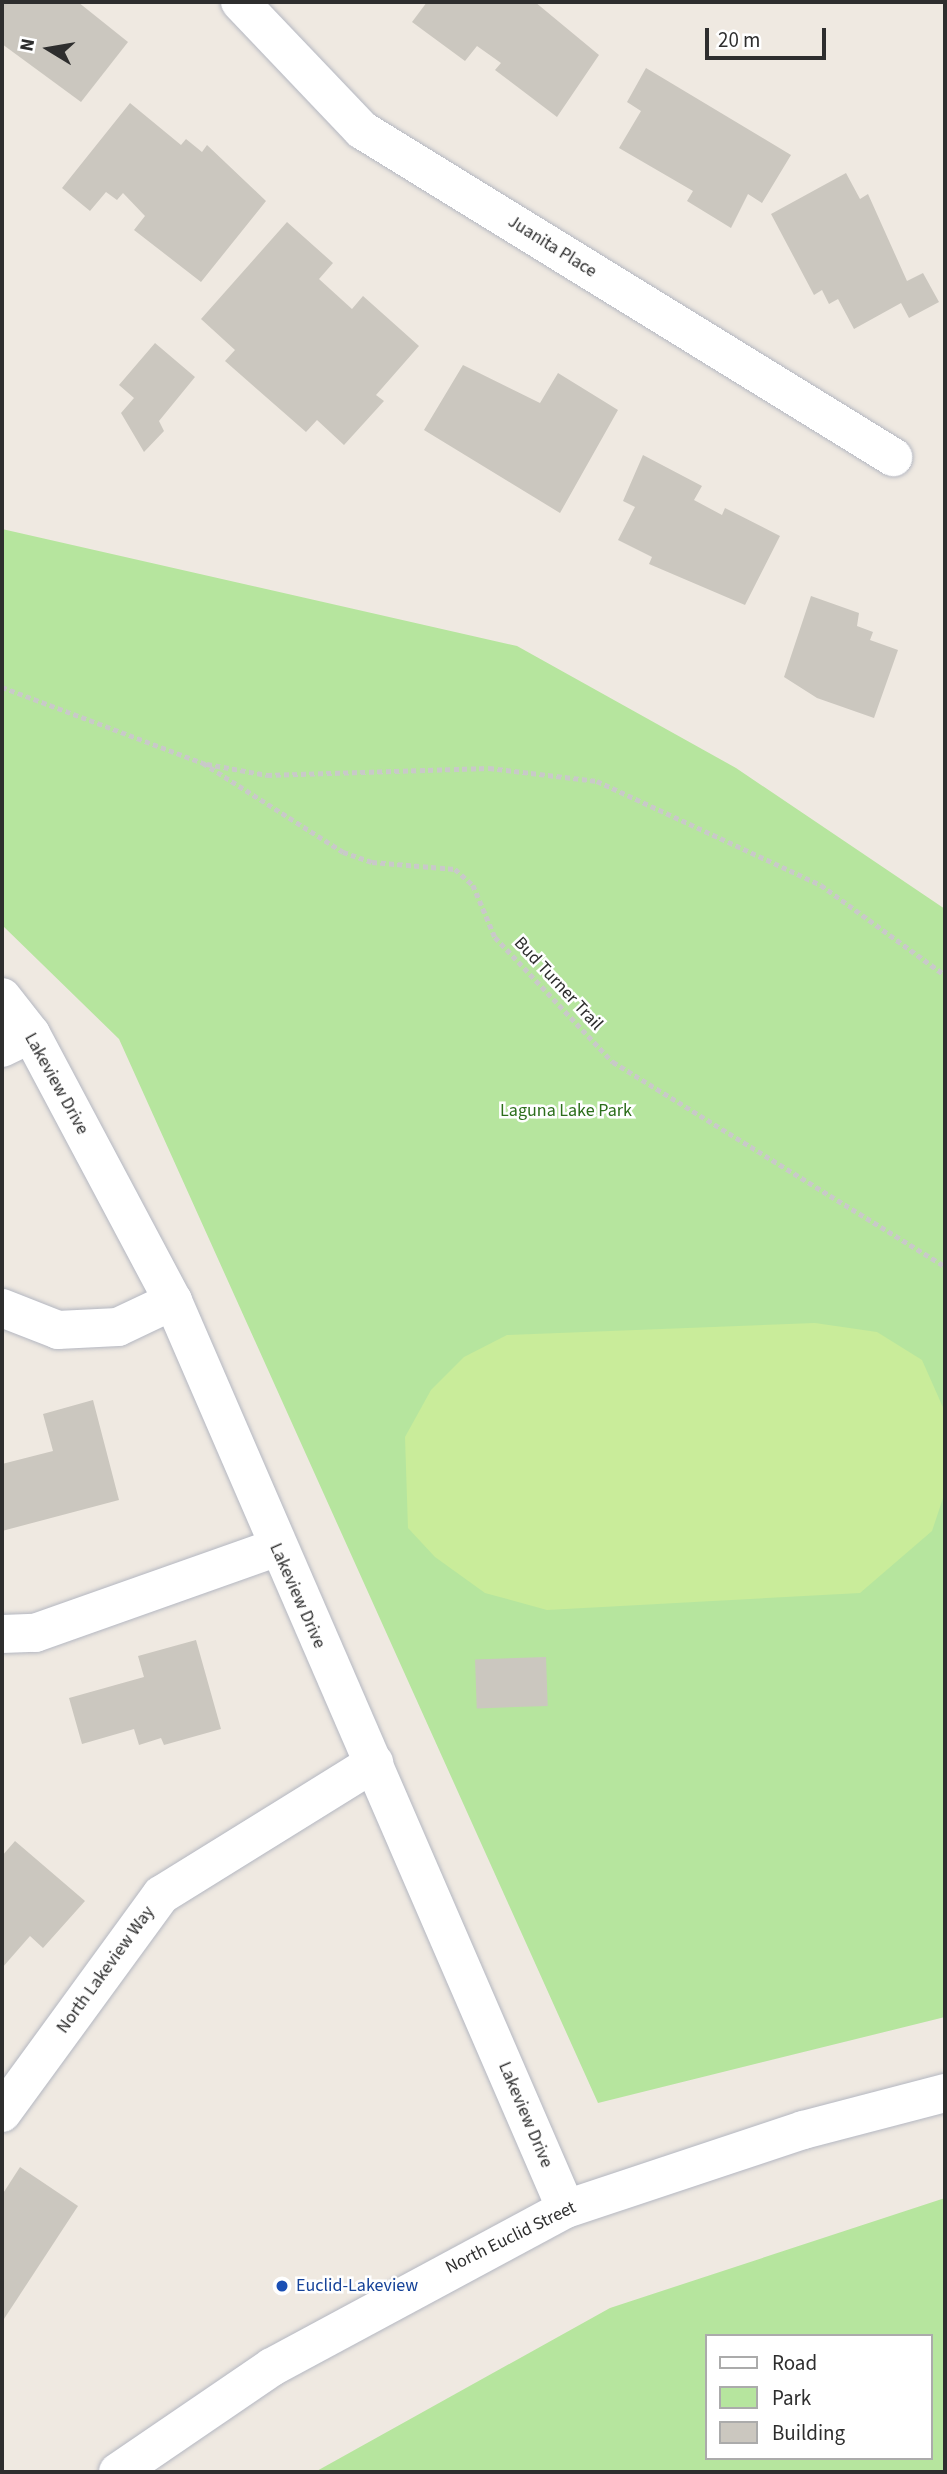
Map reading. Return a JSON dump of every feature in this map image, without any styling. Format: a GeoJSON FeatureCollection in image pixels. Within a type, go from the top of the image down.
{"type":"FeatureCollection","features":[{"type":"Feature","properties":{"kind":"street","name":"Juanita Place"},"geometry":{"type":"LineString","coordinates":[[240,2],[362,130],[893,457]]}},
{"type":"Feature","properties":{"kind":"street","name":"Lakeview Drive"},"geometry":{"type":"LineString","coordinates":[[2,998],[16,1041],[173,1301],[275,1548],[374,1763],[566,2209]]}},
{"type":"Feature","properties":{"kind":"street"},"geometry":{"type":"LineString","coordinates":[[2,1307],[58,1330],[118,1327],[173,1301]]}},
{"type":"Feature","properties":{"kind":"street"},"geometry":{"type":"LineString","coordinates":[[2,1634],[35,1633],[275,1548]]}},
{"type":"Feature","properties":{"kind":"street","name":"North Lakeview Way"},"geometry":{"type":"LineString","coordinates":[[2,2113],[161,1895],[374,1763]]}},
{"type":"Feature","properties":{"kind":"street","name":"North Euclid Street"},"geometry":{"type":"LineString","coordinates":[[118,2472],[272,2367],[566,2209],[803,2130],[945,2093]]}},
{"type":"Feature","properties":{"kind":"path","name":"Bud Turner Trail"},"geometry":{"type":"LineString","coordinates":[[2,687],[203,763],[343,852],[372,862],[428,862],[455,869],[473,885],[495,937],[613,1062],[945,1266]]}},
{"type":"Feature","properties":{"kind":"path"},"geometry":{"type":"LineString","coordinates":[[203,763],[267,775],[489,768],[597,781],[821,885],[945,975]]}},
{"type":"Feature","properties":{"kind":"green space","name":"Laguna Lake Park"},"geometry":{"type":"Polygon","coordinates":[[[2,529],[517,646],[736,768],[945,909],[945,2017],[598,2103],[119,1039],[2,925],[2,529]]]}},
{"type":"Feature","properties":{"kind":"green space"},"geometry":{"type":"Polygon","coordinates":[[[815,1323],[877,1332],[922,1360],[945,1412],[945,1492],[932,1531],[860,1593],[547,1610],[485,1593],[435,1557],[408,1528],[405,1437],[431,1390],[464,1357],[507,1335],[815,1323]]]}},
{"type":"Feature","properties":{"kind":"green space"},"geometry":{"type":"Polygon","coordinates":[[[945,2198],[945,2472],[315,2472],[610,2308],[945,2198]]]}},
{"type":"Feature","properties":{"kind":"building"},"geometry":{"type":"Polygon","coordinates":[[[2,2],[78,2],[128,42],[81,102],[2,44],[2,2]]]}},
{"type":"Feature","properties":{"kind":"building"},"geometry":{"type":"Polygon","coordinates":[[[427,2],[535,2],[599,55],[557,117],[495,70],[501,63],[477,46],[465,61],[412,22],[427,2]]]}},
{"type":"Feature","properties":{"kind":"building"},"geometry":{"type":"Polygon","coordinates":[[[646,68],[791,155],[762,203],[748,194],[731,228],[687,201],[693,191],[619,148],[641,111],[627,102],[646,68]]]}},
{"type":"Feature","properties":{"kind":"building"},"geometry":{"type":"Polygon","coordinates":[[[130,103],[181,145],[186,139],[202,152],[207,145],[266,201],[201,282],[134,230],[145,216],[123,193],[117,200],[106,192],[90,211],[62,188],[130,103]]]}},
{"type":"Feature","properties":{"kind":"building"},"geometry":{"type":"Polygon","coordinates":[[[846,173],[860,199],[868,194],[907,281],[923,273],[939,302],[909,318],[901,303],[854,329],[838,299],[829,304],[822,290],[814,295],[771,214],[846,173]]]}},
{"type":"Feature","properties":{"kind":"building"},"geometry":{"type":"Polygon","coordinates":[[[287,222],[333,263],[319,279],[352,309],[363,296],[419,346],[376,395],[384,401],[344,445],[317,420],[306,432],[225,361],[235,350],[201,319],[287,222]]]}},
{"type":"Feature","properties":{"kind":"building"},"geometry":{"type":"Polygon","coordinates":[[[155,343],[195,377],[159,421],[164,431],[144,452],[121,413],[134,398],[119,385],[155,343]]]}},
{"type":"Feature","properties":{"kind":"building"},"geometry":{"type":"Polygon","coordinates":[[[463,365],[540,403],[558,373],[618,410],[560,513],[424,430],[463,365]]]}},
{"type":"Feature","properties":{"kind":"building"},"geometry":{"type":"Polygon","coordinates":[[[643,455],[702,486],[694,500],[722,515],[725,508],[780,536],[745,605],[649,564],[652,557],[618,540],[635,507],[623,501],[643,455]]]}},
{"type":"Feature","properties":{"kind":"building"},"geometry":{"type":"Polygon","coordinates":[[[811,596],[859,613],[857,626],[873,632],[870,640],[898,650],[874,718],[817,698],[784,677],[811,596]]]}},
{"type":"Feature","properties":{"kind":"building"},"geometry":{"type":"Polygon","coordinates":[[[93,1400],[119,1500],[2,1531],[2,1464],[53,1451],[43,1414],[93,1400]]]}},
{"type":"Feature","properties":{"kind":"building"},"geometry":{"type":"Polygon","coordinates":[[[196,1640],[221,1729],[164,1745],[161,1738],[139,1745],[134,1729],[82,1744],[69,1698],[144,1677],[138,1656],[196,1640]]]}},
{"type":"Feature","properties":{"kind":"building"},"geometry":{"type":"Polygon","coordinates":[[[546,1657],[548,1706],[477,1708],[475,1659],[546,1657]]]}},
{"type":"Feature","properties":{"kind":"building"},"geometry":{"type":"Polygon","coordinates":[[[15,1841],[85,1901],[43,1948],[30,1936],[2,1968],[2,1856],[15,1841]]]}},
{"type":"Feature","properties":{"kind":"building"},"geometry":{"type":"Polygon","coordinates":[[[20,2167],[78,2206],[2,2322],[2,2195],[20,2167]]]}},
{"type":"Feature","properties":{"kind":"place","name":"Euclid-Lakeview"},"geometry":{"type":"Point","coordinates":[282,2286]}}]}
